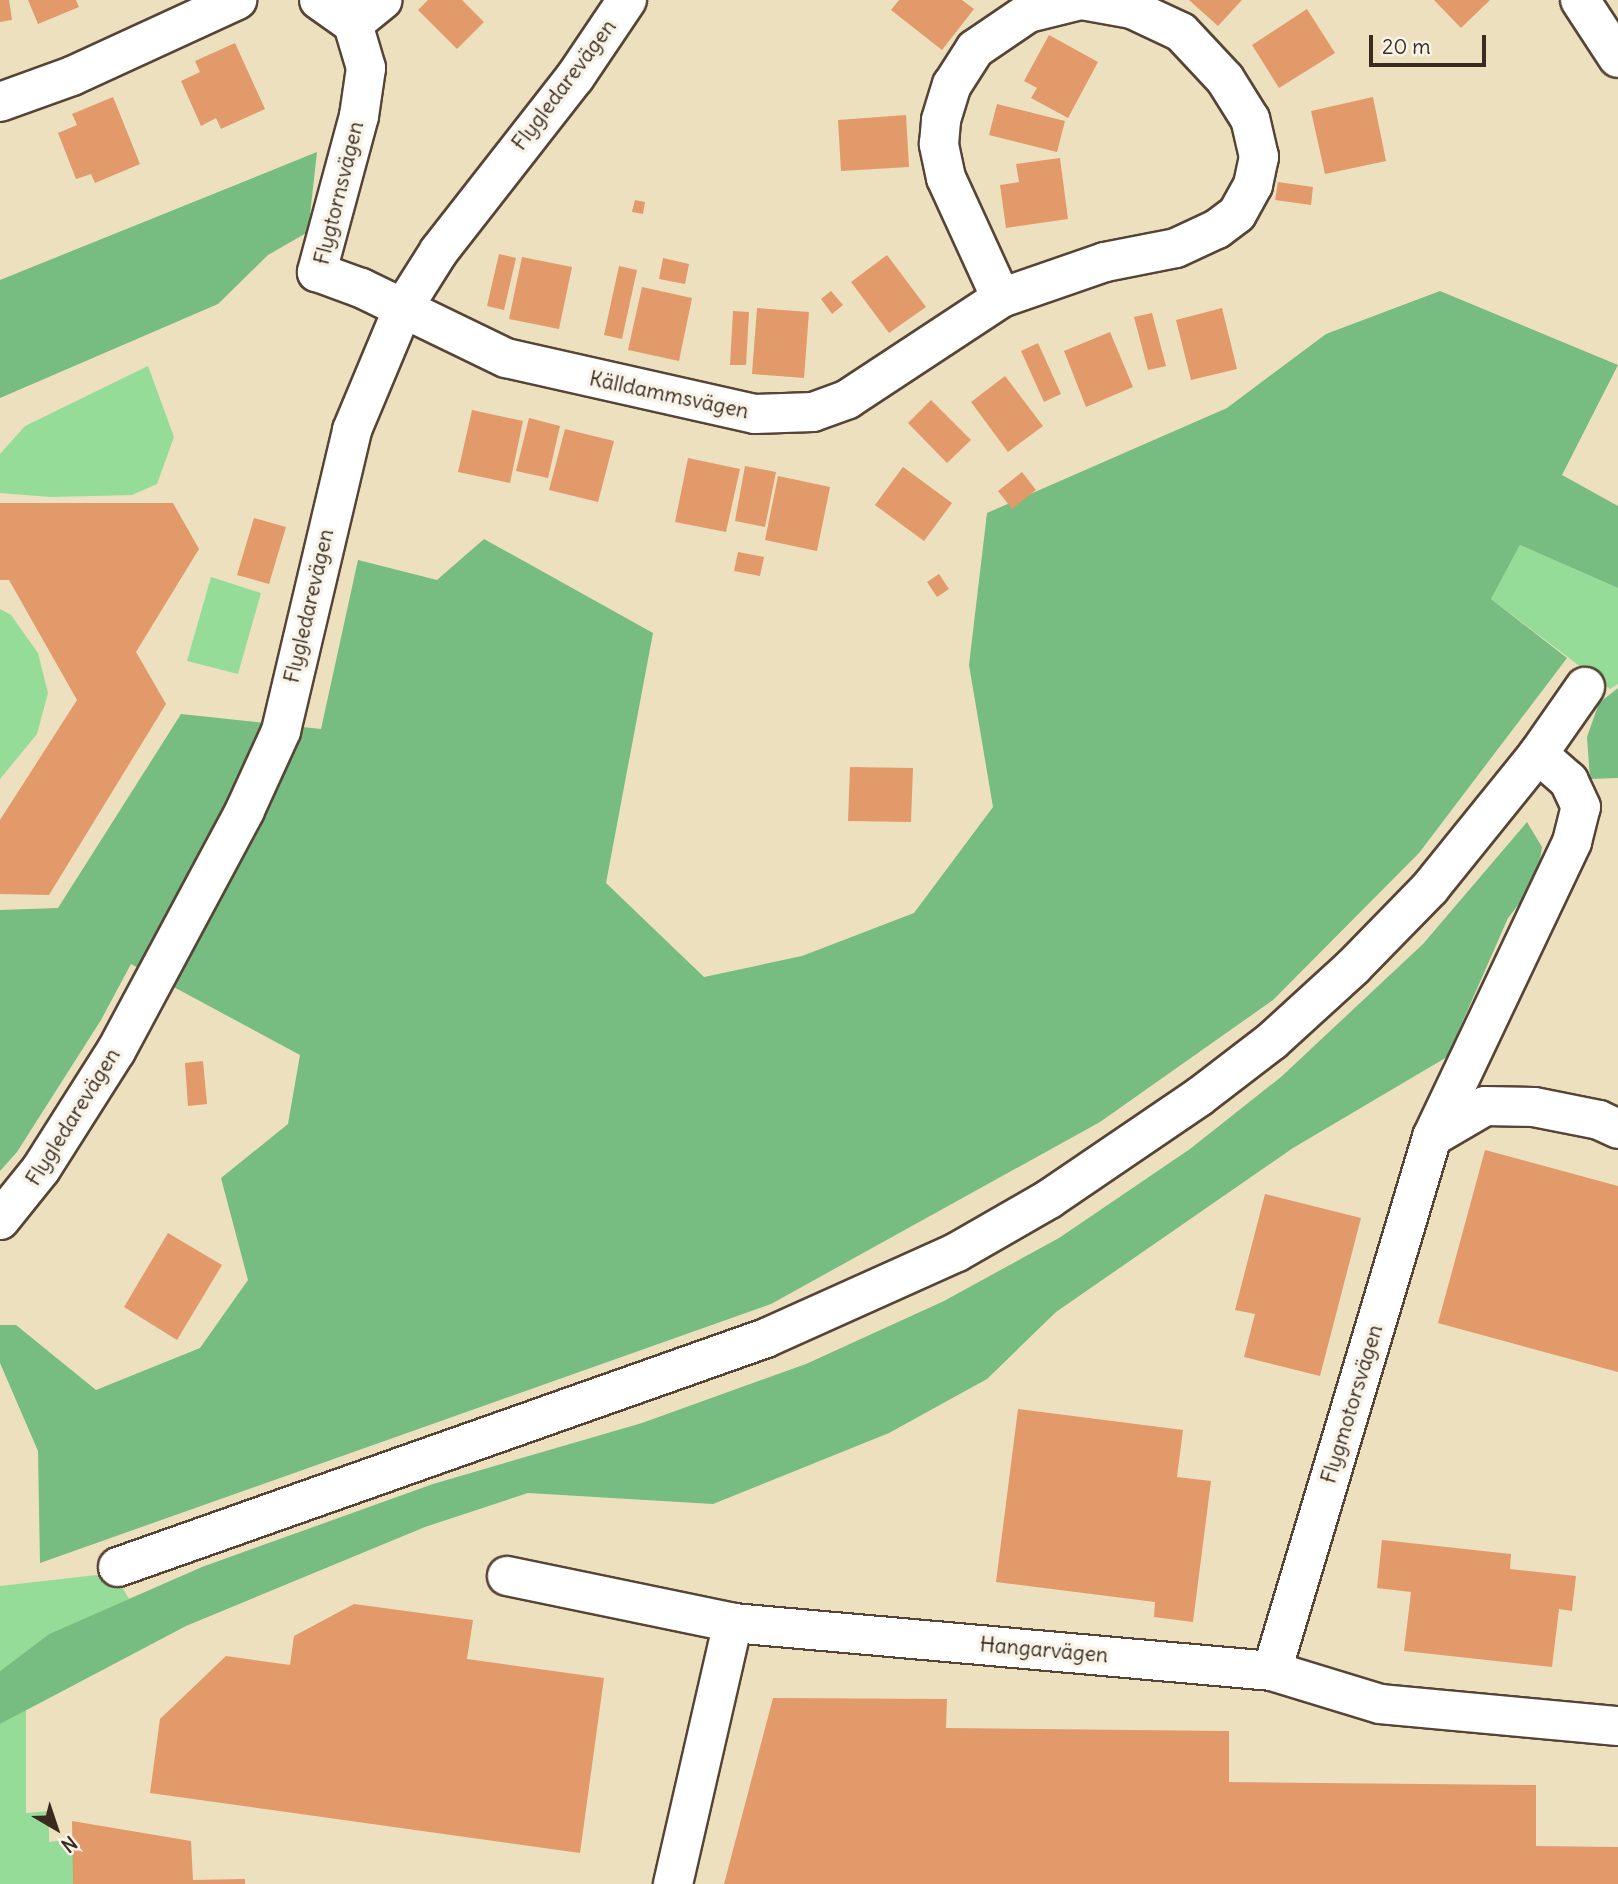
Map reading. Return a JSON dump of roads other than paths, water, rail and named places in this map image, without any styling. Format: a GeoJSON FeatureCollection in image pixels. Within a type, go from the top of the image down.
{"type":"FeatureCollection","features":[{"type":"Feature","properties":{"kind":"street"},"geometry":{"type":"LineString","coordinates":[[0,102],[72,76],[237,0]]}},
{"type":"Feature","properties":{"kind":"street"},"geometry":{"type":"LineString","coordinates":[[319,0],[354,24],[383,0]]}},
{"type":"Feature","properties":{"kind":"street","name":"Flygledarevägen"},"geometry":{"type":"LineString","coordinates":[[0,1220],[41,1169],[116,1051],[245,810],[281,731],[352,430],[403,308],[439,251],[575,77],[627,0]]}},
{"type":"Feature","properties":{"kind":"street","name":"Källdammsvägen"},"geometry":{"type":"LineString","coordinates":[[403,308],[506,358],[755,414],[813,412],[848,398],[1001,298],[1105,262],[1176,248],[1237,214],[1253,186],[1259,157],[1250,119],[1226,79],[1181,32],[1132,9],[1081,0],[1020,17],[975,49],[952,85],[942,120],[939,144],[946,178],[1001,298]]}},
{"type":"Feature","properties":{"kind":"street"},"geometry":{"type":"LineString","coordinates":[[1580,0],[1618,58]]}},
{"type":"Feature","properties":{"kind":"street","name":"Flygtornsvägen"},"geometry":{"type":"LineString","coordinates":[[354,24],[366,68],[359,116],[317,272],[403,308]]}},
{"type":"Feature","properties":{"kind":"street"},"geometry":{"type":"LineString","coordinates":[[118,1567],[766,1338],[867,1296],[1003,1226],[1177,1112],[1272,1041],[1430,888],[1538,754],[1586,687]]}},
{"type":"Feature","properties":{"kind":"street","name":"Flygmotorsvägen"},"geometry":{"type":"LineString","coordinates":[[1272,1671],[1432,1137],[1572,842],[1581,807],[1569,781],[1538,754]]}},
{"type":"Feature","properties":{"kind":"street"},"geometry":{"type":"LineString","coordinates":[[1432,1137],[1485,1106],[1534,1107],[1600,1120],[1618,1129]]}},
{"type":"Feature","properties":{"kind":"street","name":"Hangarvägen"},"geometry":{"type":"LineString","coordinates":[[507,1576],[733,1623],[1272,1671],[1380,1704],[1618,1726]]}},
{"type":"Feature","properties":{"kind":"street"},"geometry":{"type":"LineString","coordinates":[[673,1884],[733,1623]]}}]}
